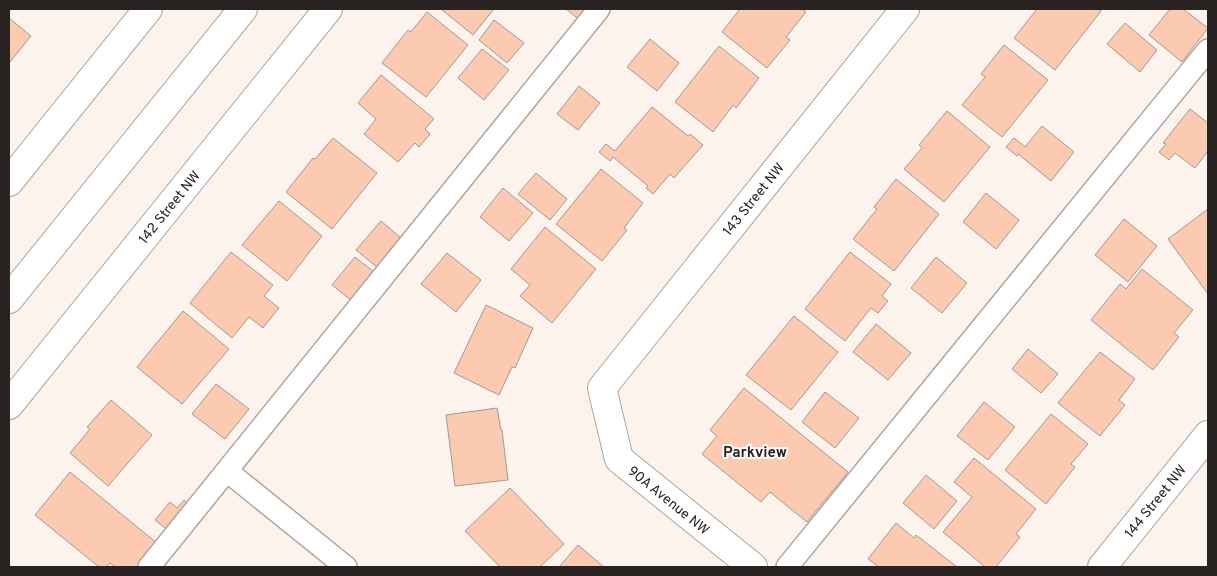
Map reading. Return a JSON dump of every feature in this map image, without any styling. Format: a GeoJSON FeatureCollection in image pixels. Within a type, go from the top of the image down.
{"type":"FeatureCollection","features":[{"type":"Feature","properties":{"kind":"street"},"geometry":{"type":"LineString","coordinates":[[9,182],[148,9]]}},
{"type":"Feature","properties":{"kind":"street"},"geometry":{"type":"LineString","coordinates":[[9,299],[243,9]]}},
{"type":"Feature","properties":{"kind":"street","name":"142 Street NW"},"geometry":{"type":"LineString","coordinates":[[9,405],[328,9]]}},
{"type":"Feature","properties":{"kind":"street","name":"143 Street NW"},"geometry":{"type":"LineString","coordinates":[[602,388],[905,9]]}},
{"type":"Feature","properties":{"kind":"street","name":"90A Avenue NW"},"geometry":{"type":"LineString","coordinates":[[602,388],[619,459],[753,567]]}},
{"type":"Feature","properties":{"kind":"street","name":"144 Street NW"},"geometry":{"type":"LineString","coordinates":[[1102,567],[1208,435]]}},
{"type":"Feature","properties":{"kind":"lane"},"geometry":{"type":"LineString","coordinates":[[149,567],[599,9]]}},
{"type":"Feature","properties":{"kind":"lane"},"geometry":{"type":"LineString","coordinates":[[787,567],[1208,50]]}},
{"type":"Feature","properties":{"kind":"lane"},"geometry":{"type":"LineString","coordinates":[[227,471],[346,567]]}},
{"type":"Feature","properties":{"kind":"building"},"geometry":{"type":"Polygon","coordinates":[[[441,9],[494,9],[473,35],[441,9]]]}},
{"type":"Feature","properties":{"kind":"building"},"geometry":{"type":"Polygon","coordinates":[[[566,9],[599,9],[586,25],[566,9]]]}},
{"type":"Feature","properties":{"kind":"building"},"geometry":{"type":"Polygon","coordinates":[[[740,9],[802,9],[806,12],[786,37],[790,40],[767,68],[722,32],[740,9]]]}},
{"type":"Feature","properties":{"kind":"building"},"geometry":{"type":"Polygon","coordinates":[[[1037,9],[1097,9],[1101,11],[1055,70],[1014,38],[1037,9]]]}},
{"type":"Feature","properties":{"kind":"building"},"geometry":{"type":"Polygon","coordinates":[[[1170,9],[1183,9],[1208,28],[1182,62],[1149,35],[1170,9]]]}},
{"type":"Feature","properties":{"kind":"building"},"geometry":{"type":"Polygon","coordinates":[[[427,12],[468,45],[426,97],[382,63],[408,30],[411,32],[427,12]]]}},
{"type":"Feature","properties":{"kind":"building"},"geometry":{"type":"Polygon","coordinates":[[[9,18],[31,36],[10,62],[9,61],[9,18]]]}},
{"type":"Feature","properties":{"kind":"building"},"geometry":{"type":"Polygon","coordinates":[[[494,20],[524,43],[507,63],[479,40],[494,20]]]}},
{"type":"Feature","properties":{"kind":"building"},"geometry":{"type":"Polygon","coordinates":[[[1125,23],[1157,50],[1140,72],[1107,44],[1125,23]]]}},
{"type":"Feature","properties":{"kind":"building"},"geometry":{"type":"Polygon","coordinates":[[[650,39],[679,63],[657,91],[627,67],[650,39]]]}},
{"type":"Feature","properties":{"kind":"building"},"geometry":{"type":"Polygon","coordinates":[[[1004,45],[1048,80],[1002,137],[962,105],[985,77],[981,74],[1004,45]]]}},
{"type":"Feature","properties":{"kind":"building"},"geometry":{"type":"Polygon","coordinates":[[[719,46],[759,78],[736,108],[733,105],[713,132],[675,102],[719,46]]]}},
{"type":"Feature","properties":{"kind":"building"},"geometry":{"type":"Polygon","coordinates":[[[482,49],[509,70],[484,100],[458,78],[482,49]]]}},
{"type":"Feature","properties":{"kind":"building"},"geometry":{"type":"Polygon","coordinates":[[[381,75],[434,119],[425,129],[430,134],[419,147],[415,143],[398,162],[364,134],[376,119],[358,103],[381,75]]]}},
{"type":"Feature","properties":{"kind":"building"},"geometry":{"type":"Polygon","coordinates":[[[579,86],[600,103],[578,130],[557,114],[579,86]]]}},
{"type":"Feature","properties":{"kind":"building"},"geometry":{"type":"Polygon","coordinates":[[[652,107],[688,136],[690,134],[703,145],[674,178],[670,174],[653,194],[646,188],[648,186],[613,157],[610,161],[599,152],[606,144],[615,151],[652,107]]]}},
{"type":"Feature","properties":{"kind":"building"},"geometry":{"type":"Polygon","coordinates":[[[1190,109],[1208,123],[1208,151],[1195,168],[1175,153],[1169,160],[1159,152],[1166,144],[1163,143],[1190,109]]]}},
{"type":"Feature","properties":{"kind":"building"},"geometry":{"type":"Polygon","coordinates":[[[947,111],[990,147],[944,202],[904,169],[922,148],[919,145],[947,111]]]}},
{"type":"Feature","properties":{"kind":"building"},"geometry":{"type":"Polygon","coordinates":[[[1042,126],[1074,152],[1051,181],[1018,154],[1017,156],[1006,147],[1014,138],[1025,147],[1042,126]]]}},
{"type":"Feature","properties":{"kind":"building"},"geometry":{"type":"Polygon","coordinates":[[[333,138],[377,173],[332,229],[286,192],[313,158],[315,159],[333,138]]]}},
{"type":"Feature","properties":{"kind":"building"},"geometry":{"type":"Polygon","coordinates":[[[601,169],[643,203],[624,228],[627,230],[602,261],[556,224],[601,169]]]}},
{"type":"Feature","properties":{"kind":"building"},"geometry":{"type":"Polygon","coordinates":[[[536,173],[567,199],[550,220],[518,194],[536,173]]]}},
{"type":"Feature","properties":{"kind":"building"},"geometry":{"type":"Polygon","coordinates":[[[896,179],[939,214],[894,271],[853,239],[877,209],[874,207],[896,179]]]}},
{"type":"Feature","properties":{"kind":"building"},"geometry":{"type":"Polygon","coordinates":[[[503,188],[533,213],[509,241],[480,217],[503,188]]]}},
{"type":"Feature","properties":{"kind":"building"},"geometry":{"type":"Polygon","coordinates":[[[986,193],[1019,220],[996,249],[963,222],[986,193]]]}},
{"type":"Feature","properties":{"kind":"building"},"geometry":{"type":"Polygon","coordinates":[[[279,201],[322,236],[287,281],[242,245],[279,201]]]}},
{"type":"Feature","properties":{"kind":"building"},"geometry":{"type":"Polygon","coordinates":[[[1208,209],[1208,294],[1168,239],[1208,209]]]}},
{"type":"Feature","properties":{"kind":"building"},"geometry":{"type":"Polygon","coordinates":[[[1124,219],[1157,246],[1128,282],[1095,255],[1124,219]]]}},
{"type":"Feature","properties":{"kind":"building"},"geometry":{"type":"Polygon","coordinates":[[[381,221],[407,243],[383,272],[356,250],[381,221]]]}},
{"type":"Feature","properties":{"kind":"building"},"geometry":{"type":"Polygon","coordinates":[[[545,227],[596,269],[552,323],[520,296],[530,285],[511,269],[545,227]]]}},
{"type":"Feature","properties":{"kind":"building"},"geometry":{"type":"Polygon","coordinates":[[[231,252],[273,285],[264,296],[279,308],[263,328],[249,317],[232,338],[190,303],[231,252]]]}},
{"type":"Feature","properties":{"kind":"building"},"geometry":{"type":"Polygon","coordinates":[[[850,252],[891,284],[882,296],[888,301],[878,313],[871,308],[845,341],[805,309],[850,252]]]}},
{"type":"Feature","properties":{"kind":"building"},"geometry":{"type":"Polygon","coordinates":[[[447,253],[481,280],[456,312],[421,284],[447,253]]]}},
{"type":"Feature","properties":{"kind":"building"},"geometry":{"type":"Polygon","coordinates":[[[355,257],[379,276],[356,304],[332,285],[355,257]]]}},
{"type":"Feature","properties":{"kind":"building"},"geometry":{"type":"Polygon","coordinates":[[[936,257],[967,283],[942,313],[911,288],[936,257]]]}},
{"type":"Feature","properties":{"kind":"building"},"geometry":{"type":"Polygon","coordinates":[[[1142,269],[1193,310],[1174,333],[1179,337],[1153,370],[1091,320],[1120,284],[1126,289],[1142,269]]]}},
{"type":"Feature","properties":{"kind":"building"},"geometry":{"type":"Polygon","coordinates":[[[486,305],[533,328],[515,368],[512,367],[499,395],[454,373],[486,305]]]}},
{"type":"Feature","properties":{"kind":"building"},"geometry":{"type":"Polygon","coordinates":[[[183,311],[229,349],[182,404],[137,367],[183,311]]]}},
{"type":"Feature","properties":{"kind":"building"},"geometry":{"type":"Polygon","coordinates":[[[794,316],[838,352],[791,410],[746,375],[794,316]]]}},
{"type":"Feature","properties":{"kind":"building"},"geometry":{"type":"Polygon","coordinates":[[[876,324],[911,353],[888,380],[853,352],[876,324]]]}},
{"type":"Feature","properties":{"kind":"building"},"geometry":{"type":"Polygon","coordinates":[[[1028,349],[1058,374],[1041,393],[1012,369],[1028,349]]]}},
{"type":"Feature","properties":{"kind":"building"},"geometry":{"type":"Polygon","coordinates":[[[1100,352],[1135,379],[1119,400],[1125,405],[1100,436],[1058,403],[1100,352]]]}},
{"type":"Feature","properties":{"kind":"building"},"geometry":{"type":"Polygon","coordinates":[[[216,384],[249,409],[225,439],[192,414],[216,384]]]}},
{"type":"Feature","properties":{"kind":"building"},"geometry":{"type":"Polygon","coordinates":[[[744,388],[848,472],[807,522],[770,492],[761,502],[702,454],[717,436],[710,430],[744,388]]]}},
{"type":"Feature","properties":{"kind":"building"},"geometry":{"type":"Polygon","coordinates":[[[825,392],[859,418],[835,448],[802,422],[825,392]]]}},
{"type":"Feature","properties":{"kind":"building"},"geometry":{"type":"Polygon","coordinates":[[[111,400],[152,435],[108,486],[70,453],[90,429],[87,427],[111,400]]]}},
{"type":"Feature","properties":{"kind":"building"},"geometry":{"type":"Polygon","coordinates":[[[984,402],[1015,427],[988,460],[957,436],[984,402]]]}},
{"type":"Feature","properties":{"kind":"building"},"geometry":{"type":"Polygon","coordinates":[[[497,408],[502,430],[508,480],[455,486],[446,415],[497,408]]]}},
{"type":"Feature","properties":{"kind":"building"},"geometry":{"type":"Polygon","coordinates":[[[1051,414],[1088,444],[1071,464],[1075,467],[1046,504],[1005,470],[1051,414]]]}},
{"type":"Feature","properties":{"kind":"building"},"geometry":{"type":"Polygon","coordinates":[[[974,458],[1036,509],[1016,534],[1020,537],[996,567],[985,567],[943,532],[972,497],[954,482],[974,458]]]}},
{"type":"Feature","properties":{"kind":"building"},"geometry":{"type":"Polygon","coordinates":[[[70,472],[163,548],[147,567],[115,567],[110,563],[106,567],[99,567],[35,515],[70,472]]]}},
{"type":"Feature","properties":{"kind":"building"},"geometry":{"type":"Polygon","coordinates":[[[926,475],[957,501],[934,529],[903,503],[926,475]]]}},
{"type":"Feature","properties":{"kind":"building"},"geometry":{"type":"Polygon","coordinates":[[[510,488],[564,544],[540,567],[500,567],[465,531],[510,488]]]}},
{"type":"Feature","properties":{"kind":"building"},"geometry":{"type":"Polygon","coordinates":[[[184,500],[191,507],[170,532],[155,520],[170,502],[177,508],[184,500]]]}},
{"type":"Feature","properties":{"kind":"building"},"geometry":{"type":"Polygon","coordinates":[[[896,523],[914,538],[916,535],[957,567],[879,567],[868,559],[896,523]]]}},
{"type":"Feature","properties":{"kind":"building"},"geometry":{"type":"Polygon","coordinates":[[[578,545],[604,567],[559,567],[578,545]]]}},
{"type":"Feature","properties":{"kind":"district","name":"Parkview"},"geometry":{"type":"Point","coordinates":[755,452]}}]}
